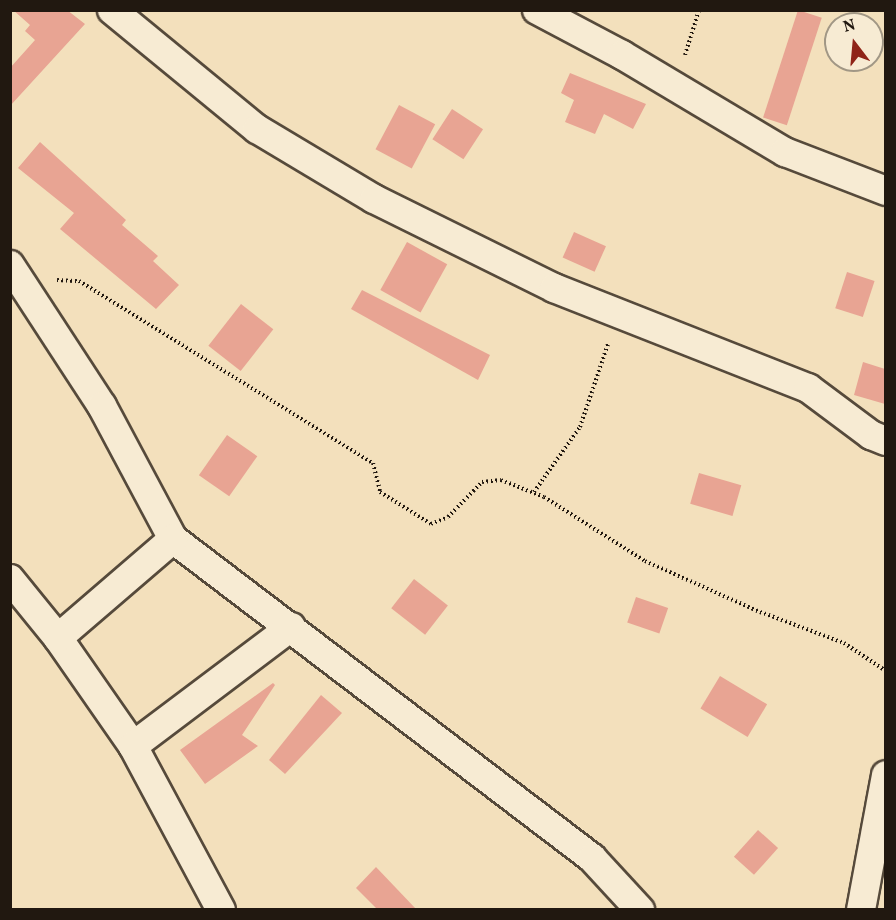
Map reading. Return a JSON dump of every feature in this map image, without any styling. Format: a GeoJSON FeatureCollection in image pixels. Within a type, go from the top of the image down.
{"type":"FeatureCollection","features":[{"type":"Feature","properties":{"kind":"street"},"geometry":{"type":"LineString","coordinates":[[112,10],[276,141],[374,199],[554,288],[808,388],[871,435],[885,441]]}},
{"type":"Feature","properties":{"kind":"street"},"geometry":{"type":"LineString","coordinates":[[537,10],[622,55],[784,152],[885,191]]}},
{"type":"Feature","properties":{"kind":"street"},"geometry":{"type":"LineString","coordinates":[[15,272],[102,406],[173,539],[592,858],[640,909]]}},
{"type":"Feature","properties":{"kind":"street"},"geometry":{"type":"LineString","coordinates":[[58,638],[173,539]]}},
{"type":"Feature","properties":{"kind":"street"},"geometry":{"type":"LineString","coordinates":[[10,579],[58,638],[133,746],[221,909]]}},
{"type":"Feature","properties":{"kind":"street"},"geometry":{"type":"LineString","coordinates":[[133,746],[291,627]]}},
{"type":"Feature","properties":{"kind":"street"},"geometry":{"type":"LineString","coordinates":[[861,909],[885,775]]}},
{"type":"Feature","properties":{"kind":"path"},"geometry":{"type":"LineString","coordinates":[[674,87],[699,10]]}},
{"type":"Feature","properties":{"kind":"path"},"geometry":{"type":"LineString","coordinates":[[15,272],[79,281],[174,337],[373,463],[380,492],[431,524],[448,517],[482,482],[501,480],[534,492],[645,561],[760,612],[844,643],[885,671]]}},
{"type":"Feature","properties":{"kind":"path"},"geometry":{"type":"LineString","coordinates":[[534,492],[580,427],[619,313]]}},
{"type":"Feature","properties":{"kind":"building"},"geometry":{"type":"Polygon","coordinates":[[[13,10],[67,10],[85,24],[10,106],[10,68],[35,40],[25,31],[30,25],[13,10]]]}},
{"type":"Feature","properties":{"kind":"building"},"geometry":{"type":"Polygon","coordinates":[[[798,10],[822,18],[787,125],[763,117],[798,10]]]}},
{"type":"Feature","properties":{"kind":"building"},"geometry":{"type":"Polygon","coordinates":[[[570,73],[646,104],[633,129],[604,114],[595,134],[565,122],[574,100],[561,93],[570,73]]]}},
{"type":"Feature","properties":{"kind":"building"},"geometry":{"type":"Polygon","coordinates":[[[399,105],[435,124],[412,168],[376,149],[399,105]]]}},
{"type":"Feature","properties":{"kind":"building"},"geometry":{"type":"Polygon","coordinates":[[[452,109],[483,129],[463,159],[432,139],[452,109]]]}},
{"type":"Feature","properties":{"kind":"building"},"geometry":{"type":"Polygon","coordinates":[[[40,142],[126,220],[122,225],[158,256],[153,261],[179,285],[156,309],[60,229],[74,213],[18,168],[40,142]]]}},
{"type":"Feature","properties":{"kind":"building"},"geometry":{"type":"Polygon","coordinates":[[[574,232],[606,246],[595,272],[563,258],[574,232]]]}},
{"type":"Feature","properties":{"kind":"building"},"geometry":{"type":"Polygon","coordinates":[[[407,242],[447,264],[421,312],[380,290],[407,242]]]}},
{"type":"Feature","properties":{"kind":"building"},"geometry":{"type":"Polygon","coordinates":[[[847,272],[875,281],[863,317],[835,308],[847,272]]]}},
{"type":"Feature","properties":{"kind":"building"},"geometry":{"type":"Polygon","coordinates":[[[362,290],[490,355],[478,380],[351,309],[362,290]]]}},
{"type":"Feature","properties":{"kind":"building"},"geometry":{"type":"Polygon","coordinates":[[[241,304],[273,329],[241,371],[208,346],[241,304]]]}},
{"type":"Feature","properties":{"kind":"building"},"geometry":{"type":"Polygon","coordinates":[[[863,362],[885,369],[885,404],[854,395],[863,362]]]}},
{"type":"Feature","properties":{"kind":"building"},"geometry":{"type":"Polygon","coordinates":[[[227,435],[257,456],[229,496],[199,475],[227,435]]]}},
{"type":"Feature","properties":{"kind":"building"},"geometry":{"type":"Polygon","coordinates":[[[699,473],[741,485],[732,516],[690,504],[699,473]]]}},
{"type":"Feature","properties":{"kind":"building"},"geometry":{"type":"Polygon","coordinates":[[[414,579],[448,605],[425,635],[391,608],[414,579]]]}},
{"type":"Feature","properties":{"kind":"building"},"geometry":{"type":"Polygon","coordinates":[[[636,597],[668,608],[659,634],[627,623],[636,597]]]}},
{"type":"Feature","properties":{"kind":"building"},"geometry":{"type":"Polygon","coordinates":[[[720,676],[767,704],[748,737],[700,709],[720,676]]]}},
{"type":"Feature","properties":{"kind":"building"},"geometry":{"type":"Polygon","coordinates":[[[273,683],[275,685],[242,735],[258,746],[205,784],[180,750],[273,683]]]}},
{"type":"Feature","properties":{"kind":"building"},"geometry":{"type":"Polygon","coordinates":[[[321,695],[342,713],[285,774],[269,760],[321,695]]]}},
{"type":"Feature","properties":{"kind":"building"},"geometry":{"type":"Polygon","coordinates":[[[758,830],[778,848],[754,875],[734,857],[758,830]]]}},
{"type":"Feature","properties":{"kind":"building"},"geometry":{"type":"Polygon","coordinates":[[[376,867],[416,909],[377,909],[356,888],[376,867]]]}}]}
